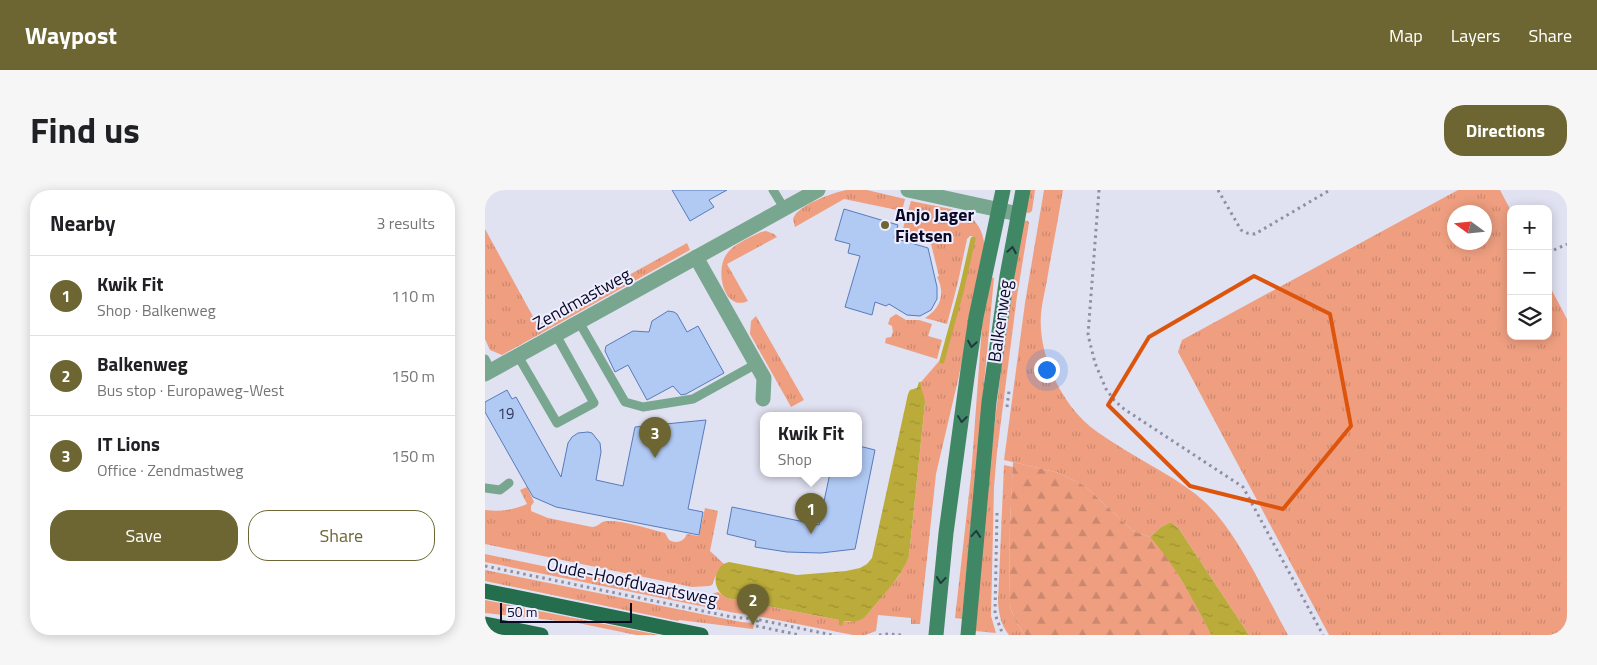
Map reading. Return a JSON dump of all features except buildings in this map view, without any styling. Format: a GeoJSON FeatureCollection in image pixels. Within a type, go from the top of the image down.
{"type":"FeatureCollection","features":[{"type":"Feature","properties":{"kind":"main road","name":"Balkenweg"},"geometry":{"type":"LineString","coordinates":[[936,635],[968,370],[1003,190]]}},
{"type":"Feature","properties":{"kind":"main road","name":"Balkenweg"},"geometry":{"type":"LineString","coordinates":[[968,635],[989,402],[1007,276],[1023,190]]}},
{"type":"Feature","properties":{"kind":"main road"},"geometry":{"type":"LineString","coordinates":[[485,591],[701,635]]}},
{"type":"Feature","properties":{"kind":"main road"},"geometry":{"type":"LineString","coordinates":[[485,624],[541,635]]}},
{"type":"Feature","properties":{"kind":"street","name":"Zendmastweg"},"geometry":{"type":"LineString","coordinates":[[487,368],[518,356],[818,190]]}},
{"type":"Feature","properties":{"kind":"street"},"geometry":{"type":"LineString","coordinates":[[911,190],[1018,214]]}},
{"type":"Feature","properties":{"kind":"street"},"geometry":{"type":"LineString","coordinates":[[696,257],[764,378],[763,399]]}},
{"type":"Feature","properties":{"kind":"lane"},"geometry":{"type":"LineString","coordinates":[[773,190],[784,208]]}},
{"type":"Feature","properties":{"kind":"lane"},"geometry":{"type":"LineString","coordinates":[[579,322],[625,402],[643,407],[693,399],[757,364]]}},
{"type":"Feature","properties":{"kind":"lane"},"geometry":{"type":"LineString","coordinates":[[518,356],[557,423],[594,403],[556,335]]}},
{"type":"Feature","properties":{"kind":"lane"},"geometry":{"type":"LineString","coordinates":[[485,488],[499,490],[509,483]]}},
{"type":"Feature","properties":{"kind":"path"},"geometry":{"type":"LineString","coordinates":[[1099,190],[1088,335],[1095,363],[1107,389],[1124,409],[1243,487],[1323,635]]}},
{"type":"Feature","properties":{"kind":"path"},"geometry":{"type":"LineString","coordinates":[[1218,190],[1241,230],[1255,234],[1330,190]]}},
{"type":"Feature","properties":{"kind":"path"},"geometry":{"type":"LineString","coordinates":[[1554,250],[1567,244]]}},
{"type":"Feature","properties":{"kind":"path","name":"Balkenweg"},"geometry":{"type":"LineString","coordinates":[[1006,411],[1010,382]]}},
{"type":"Feature","properties":{"kind":"path"},"geometry":{"type":"LineString","coordinates":[[997,508],[995,614],[1003,635]]}},
{"type":"Feature","properties":{"kind":"path","name":"Oude-Hoofdvaartsweg"},"geometry":{"type":"LineString","coordinates":[[485,566],[732,617],[758,620],[833,635]]}},
{"type":"Feature","properties":{"kind":"path"},"geometry":{"type":"LineString","coordinates":[[758,620],[756,626],[800,635]]}},
{"type":"Feature","properties":{"kind":"path"},"geometry":{"type":"LineString","coordinates":[[879,635],[902,635]]}},
{"type":"Feature","properties":{"kind":"highlighted area"},"geometry":{"type":"Polygon","coordinates":[[[1254,276],[1330,314],[1351,426],[1283,509],[1190,486],[1108,405],[1149,337],[1254,276]]]}},
{"type":"Feature","properties":{"kind":"green space"},"geometry":{"type":"Polygon","coordinates":[[[846,190],[867,190],[905,199],[902,211],[844,199],[795,227],[793,219],[801,209],[816,200],[846,190]]]}},
{"type":"Feature","properties":{"kind":"green space"},"geometry":{"type":"Polygon","coordinates":[[[1029,190],[1035,190],[1032,211],[1029,213],[1024,212],[1029,190]]]}},
{"type":"Feature","properties":{"kind":"green space"},"geometry":{"type":"Polygon","coordinates":[[[1044,190],[1063,190],[1041,314],[1041,328],[1046,357],[1057,385],[1065,398],[1090,426],[1184,486],[1206,503],[1218,516],[1240,548],[1288,635],[1249,635],[1179,529],[1171,522],[1161,527],[1150,537],[1133,531],[1085,486],[1059,473],[1004,460],[1025,303],[1044,190]]]}},
{"type":"Feature","properties":{"kind":"green space"},"geometry":{"type":"Polygon","coordinates":[[[1458,190],[1500,190],[1508,205],[1507,340],[1552,340],[1552,291],[1567,319],[1567,635],[1329,635],[1178,352],[1182,340],[1458,190]]]}},
{"type":"Feature","properties":{"kind":"green space"},"geometry":{"type":"Polygon","coordinates":[[[911,201],[951,209],[968,215],[981,230],[985,250],[936,474],[920,624],[911,624],[911,618],[878,615],[876,631],[865,635],[853,635],[485,562],[485,554],[687,596],[703,597],[718,592],[727,598],[839,620],[842,625],[844,621],[850,622],[867,615],[898,577],[909,556],[925,403],[921,382],[941,359],[973,236],[967,239],[947,324],[925,318],[938,306],[941,289],[931,244],[901,235],[911,201]]]}},
{"type":"Feature","properties":{"kind":"green space"},"geometry":{"type":"Polygon","coordinates":[[[1023,220],[1029,223],[1017,296],[994,487],[991,616],[996,633],[975,631],[989,471],[1005,336],[1023,220]]]}},
{"type":"Feature","properties":{"kind":"green space"},"geometry":{"type":"Polygon","coordinates":[[[485,229],[536,322],[538,321],[540,324],[687,243],[690,250],[502,355],[490,350],[485,339],[485,229]]]}},
{"type":"Feature","properties":{"kind":"green space"},"geometry":{"type":"Polygon","coordinates":[[[766,231],[777,237],[727,264],[748,301],[740,303],[733,301],[724,288],[722,279],[721,270],[726,255],[742,242],[766,231]]]}},
{"type":"Feature","properties":{"kind":"green space"},"geometry":{"type":"Polygon","coordinates":[[[990,277],[994,278],[962,619],[955,618],[971,476],[983,312],[990,277]]]}},
{"type":"Feature","properties":{"kind":"green space"},"geometry":{"type":"Polygon","coordinates":[[[896,314],[906,320],[919,320],[932,324],[928,336],[942,340],[937,359],[885,343],[886,338],[891,337],[893,332],[892,326],[888,324],[890,318],[896,314]]]}},
{"type":"Feature","properties":{"kind":"green space"},"geometry":{"type":"Polygon","coordinates":[[[756,316],[804,400],[791,407],[750,334],[751,321],[756,316]]]}},
{"type":"Feature","properties":{"kind":"green space"},"geometry":{"type":"Polygon","coordinates":[[[1013,462],[1059,473],[1085,486],[1133,531],[1150,537],[1165,553],[1194,601],[1211,635],[1025,635],[1016,622],[1009,604],[1013,462]]]}},
{"type":"Feature","properties":{"kind":"green space"},"geometry":{"type":"Polygon","coordinates":[[[1004,465],[1013,467],[1009,604],[1016,622],[1025,635],[1009,635],[1002,624],[998,607],[1004,465]]]}},
{"type":"Feature","properties":{"kind":"green space"},"geometry":{"type":"Polygon","coordinates":[[[527,487],[534,502],[531,506],[531,511],[548,518],[592,527],[606,521],[627,523],[665,533],[669,540],[674,542],[679,542],[687,534],[699,536],[705,508],[718,511],[710,551],[724,564],[718,570],[712,585],[692,587],[485,544],[485,510],[506,510],[527,504],[520,490],[527,487]]]}},
{"type":"Feature","properties":{"kind":"green space"},"geometry":{"type":"Polygon","coordinates":[[[485,570],[741,622],[754,623],[753,629],[678,621],[485,581],[485,570]]]}},
{"type":"Feature","properties":{"kind":"green space"},"geometry":{"type":"Polygon","coordinates":[[[485,600],[659,635],[636,635],[578,623],[485,613],[485,600]]]}},
{"type":"Feature","properties":{"kind":"water"},"geometry":{"type":"Polygon","coordinates":[[[919,382],[921,382],[925,403],[909,556],[896,579],[867,615],[856,621],[844,621],[842,626],[839,625],[839,620],[727,598],[722,594],[716,584],[717,573],[724,564],[729,562],[797,575],[846,571],[860,568],[867,564],[872,558],[908,394],[910,390],[917,388],[919,382]]]}},
{"type":"Feature","properties":{"kind":"water"},"geometry":{"type":"Polygon","coordinates":[[[1171,522],[1179,529],[1249,635],[1211,635],[1176,572],[1150,537],[1161,527],[1171,522]]]}},
{"type":"Feature","properties":{"kind":"waterway"},"geometry":{"type":"LineString","coordinates":[[942,361],[973,239]]}},
{"type":"Feature","properties":{"kind":"place","name":"Anjo Jager Fietsen"},"geometry":{"type":"Point","coordinates":[885,225]}},
{"type":"Feature","properties":{"kind":"place","name":"IT Lions"},"geometry":{"type":"Point","coordinates":[655,458]}},
{"type":"Feature","properties":{"kind":"place","name":"Kwik Fit"},"geometry":{"type":"Point","coordinates":[811,534]}},
{"type":"Feature","properties":{"kind":"place","name":"Balkenweg"},"geometry":{"type":"Point","coordinates":[753,625]}}]}
